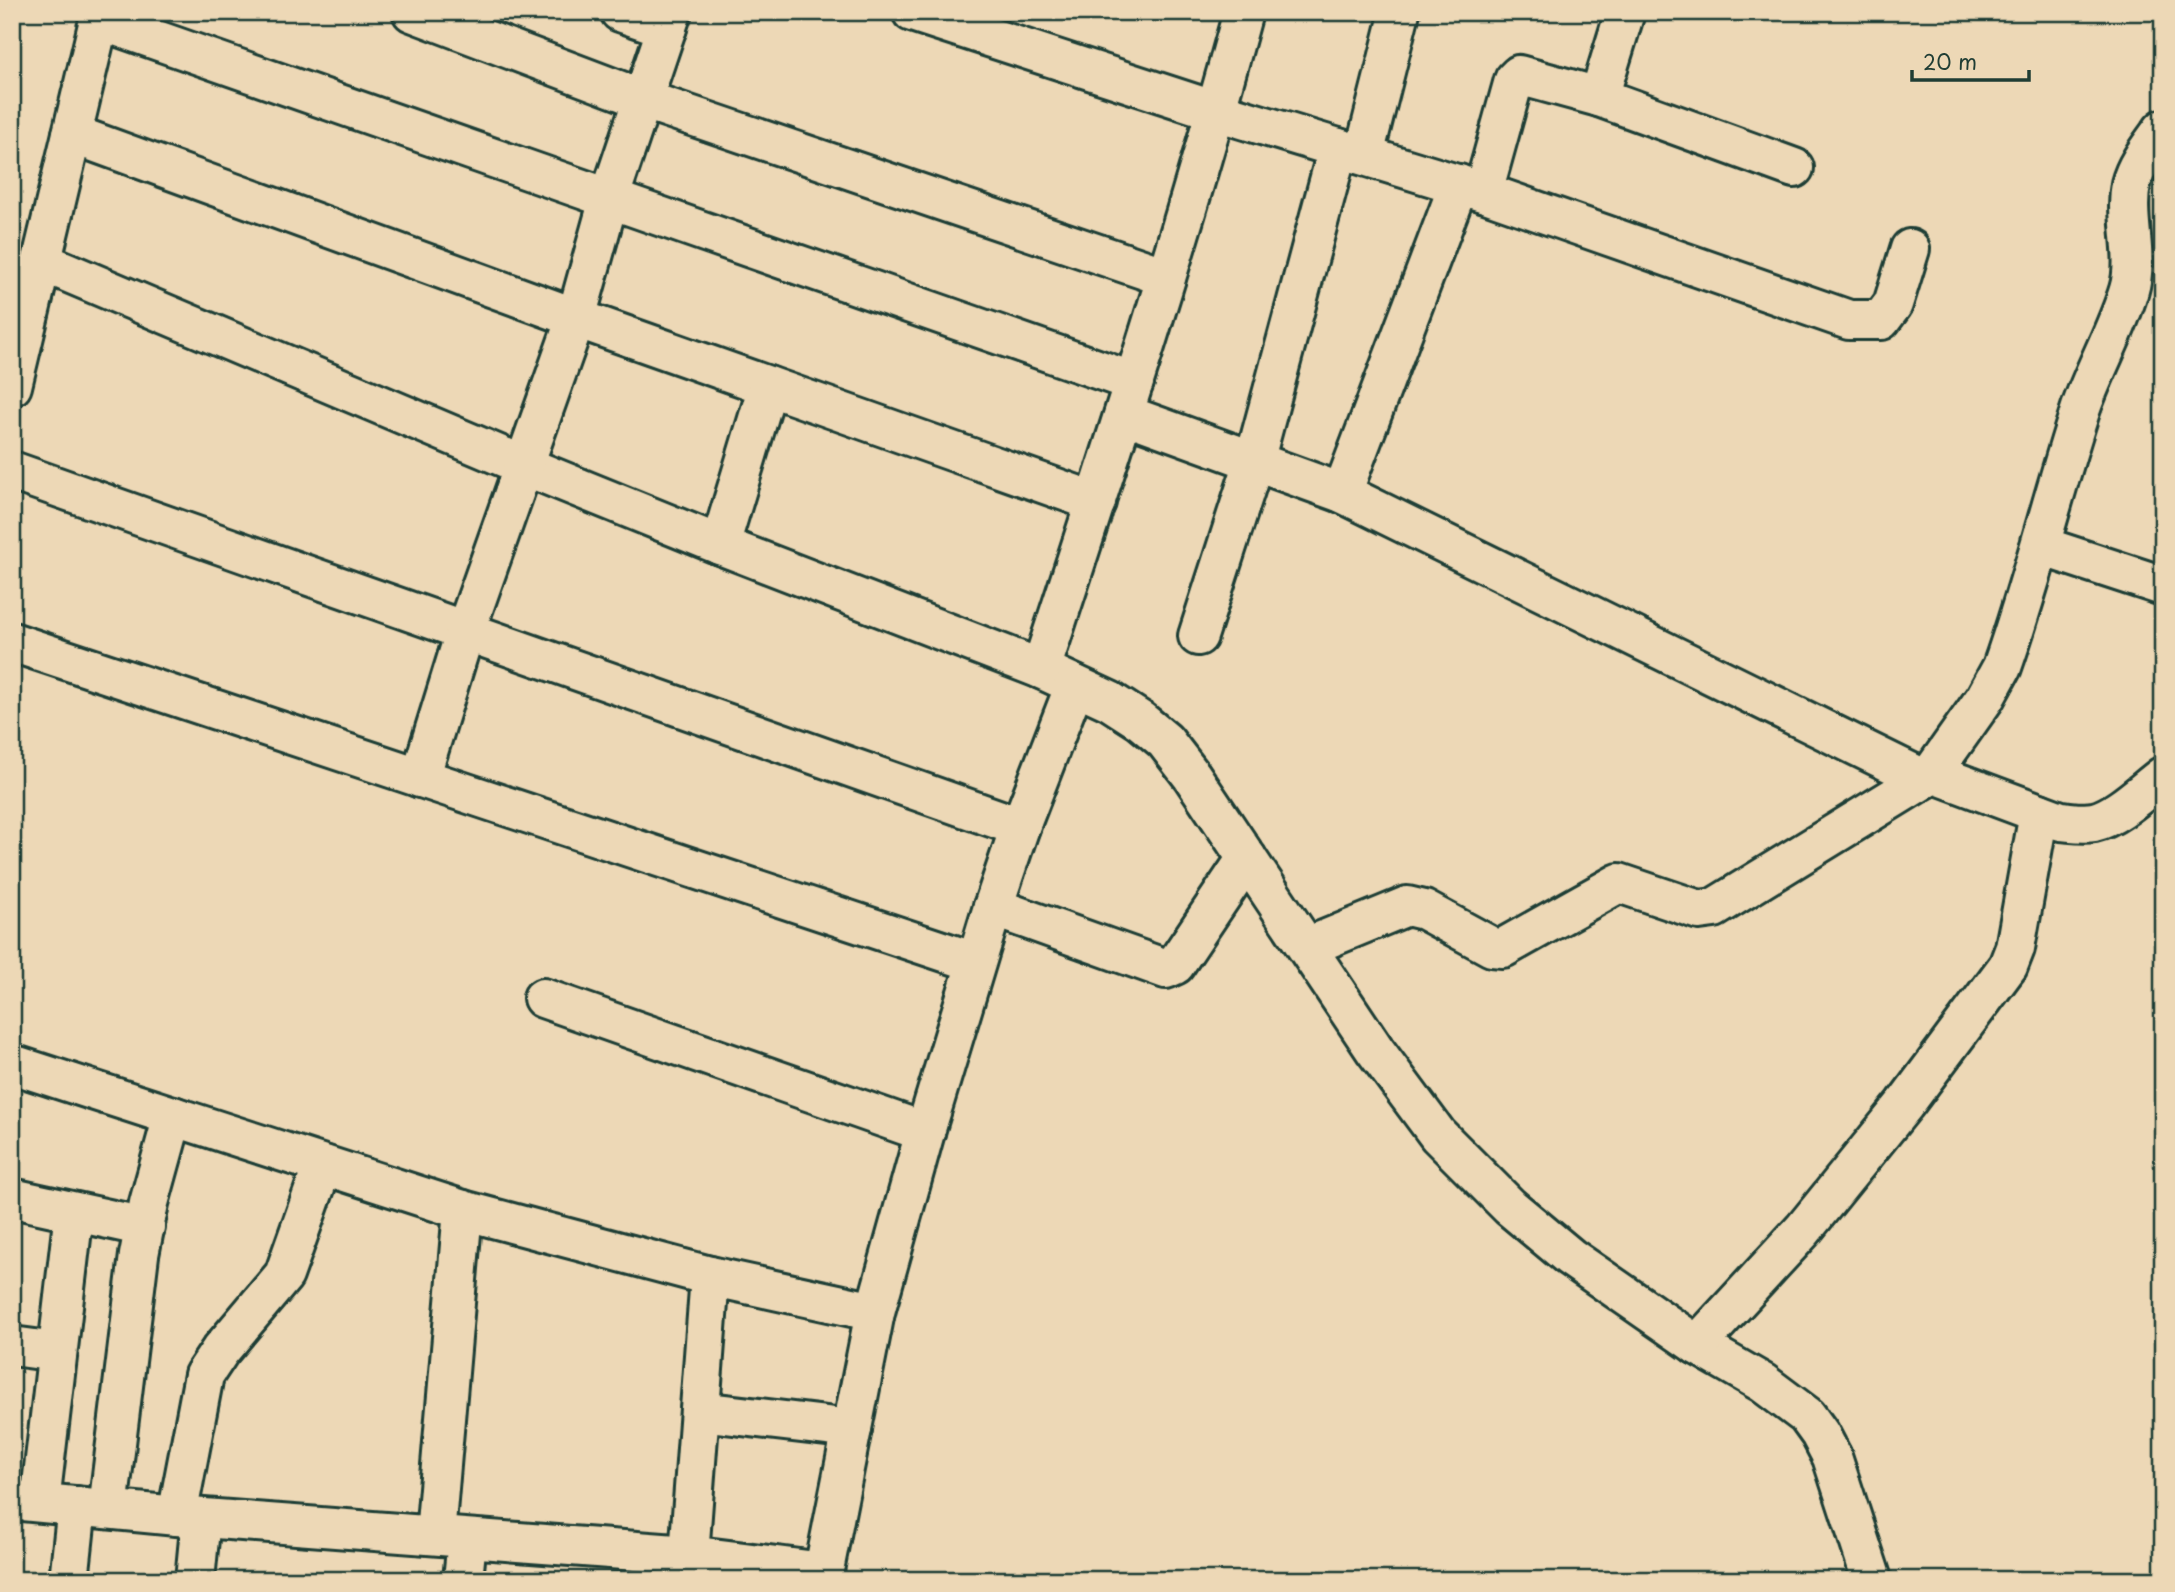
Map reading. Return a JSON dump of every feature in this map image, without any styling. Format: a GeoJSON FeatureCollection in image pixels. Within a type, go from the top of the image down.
{"type":"FeatureCollection","features":[{"type":"Feature","properties":{"kind":"street"},"geometry":{"type":"LineString","coordinates":[[412,12],[642,99],[1166,278]]}},
{"type":"Feature","properties":{"kind":"street"},"geometry":{"type":"LineString","coordinates":[[420,778],[465,632],[576,318],[609,199],[669,20],[620,12]]}},
{"type":"Feature","properties":{"kind":"street"},"geometry":{"type":"LineString","coordinates":[[912,12],[1216,111],[1471,188],[1849,320],[1881,320],[1893,304],[1910,249]]}},
{"type":"Feature","properties":{"kind":"street"},"geometry":{"type":"LineString","coordinates":[[1041,669],[1166,278],[1243,12]]}},
{"type":"Feature","properties":{"kind":"street"},"geometry":{"type":"LineString","coordinates":[[1198,636],[1351,151],[1400,12]]}},
{"type":"Feature","properties":{"kind":"street"},"geometry":{"type":"LineString","coordinates":[[1599,97],[1625,12]]}},
{"type":"Feature","properties":{"kind":"street"},"geometry":{"type":"LineString","coordinates":[[12,386],[100,16],[609,199],[1129,398],[1254,462],[1342,493],[1928,776],[2062,821],[2080,824],[2096,822],[2113,814],[2163,776]]}},
{"type":"Feature","properties":{"kind":"street"},"geometry":{"type":"LineString","coordinates":[[1342,493],[1516,76],[1524,75],[1599,97],[1794,168]]}},
{"type":"Feature","properties":{"kind":"street"},"geometry":{"type":"LineString","coordinates":[[1307,947],[1407,906],[1423,909],[1492,947],[1503,948],[1619,883],[1699,910],[1714,908],[1928,776],[1994,685],[2002,667],[2082,407],[2132,279],[2129,198],[2132,181],[2141,161],[2163,129]]}},
{"type":"Feature","properties":{"kind":"street"},"geometry":{"type":"LineString","coordinates":[[72,134],[576,318],[1096,502]]}},
{"type":"Feature","properties":{"kind":"street"},"geometry":{"type":"LineString","coordinates":[[43,262],[525,466],[720,545],[1041,669],[1110,701],[1141,721],[1166,741],[1192,776],[1375,1051],[1438,1135],[1510,1207],[1570,1256],[1710,1352],[1763,1383],[1807,1416],[1832,1457],[1872,1580]]}},
{"type":"Feature","properties":{"kind":"street"},"geometry":{"type":"LineString","coordinates":[[720,545],[768,386]]}},
{"type":"Feature","properties":{"kind":"street"},"geometry":{"type":"LineString","coordinates":[[12,471],[1020,827]]}},
{"type":"Feature","properties":{"kind":"street"},"geometry":{"type":"LineString","coordinates":[[2041,546],[2163,586]]}},
{"type":"Feature","properties":{"kind":"street"},"geometry":{"type":"LineString","coordinates":[[12,642],[975,962]]}},
{"type":"Feature","properties":{"kind":"street"},"geometry":{"type":"LineString","coordinates":[[59,1504],[451,1537],[585,1564],[689,1555],[822,1576],[875,1312],[925,1132],[993,907],[1020,827],[1075,685]]}},
{"type":"Feature","properties":{"kind":"street"},"geometry":{"type":"LineString","coordinates":[[1710,1352],[1803,1230],[1905,1104],[2008,966],[2015,948],[2039,813]]}},
{"type":"Feature","properties":{"kind":"street"},"geometry":{"type":"LineString","coordinates":[[993,907],[1166,969],[1175,965],[1247,858]]}},
{"type":"Feature","properties":{"kind":"street"},"geometry":{"type":"LineString","coordinates":[[543,998],[925,1132]]}},
{"type":"Feature","properties":{"kind":"street"},"geometry":{"type":"LineString","coordinates":[[12,1064],[463,1210],[710,1276],[875,1312]]}},
{"type":"Feature","properties":{"kind":"street"},"geometry":{"type":"LineString","coordinates":[[59,1504],[138,1268],[149,1203],[173,1116]]}},
{"type":"Feature","properties":{"kind":"street"},"geometry":{"type":"LineString","coordinates":[[195,1580],[189,1517],[204,1375],[284,1275],[323,1165]]}},
{"type":"Feature","properties":{"kind":"street"},"geometry":{"type":"LineString","coordinates":[[12,1198],[145,1227]]}},
{"type":"Feature","properties":{"kind":"street"},"geometry":{"type":"LineString","coordinates":[[463,1210],[451,1537],[463,1580]]}},
{"type":"Feature","properties":{"kind":"street"},"geometry":{"type":"LineString","coordinates":[[69,1580],[59,1504],[57,1352],[74,1212]]}},
{"type":"Feature","properties":{"kind":"street"},"geometry":{"type":"LineString","coordinates":[[689,1555],[710,1276]]}},
{"type":"Feature","properties":{"kind":"street"},"geometry":{"type":"LineString","coordinates":[[12,1346],[57,1352]]}},
{"type":"Feature","properties":{"kind":"street"},"geometry":{"type":"LineString","coordinates":[[700,1411],[852,1429]]}}]}
